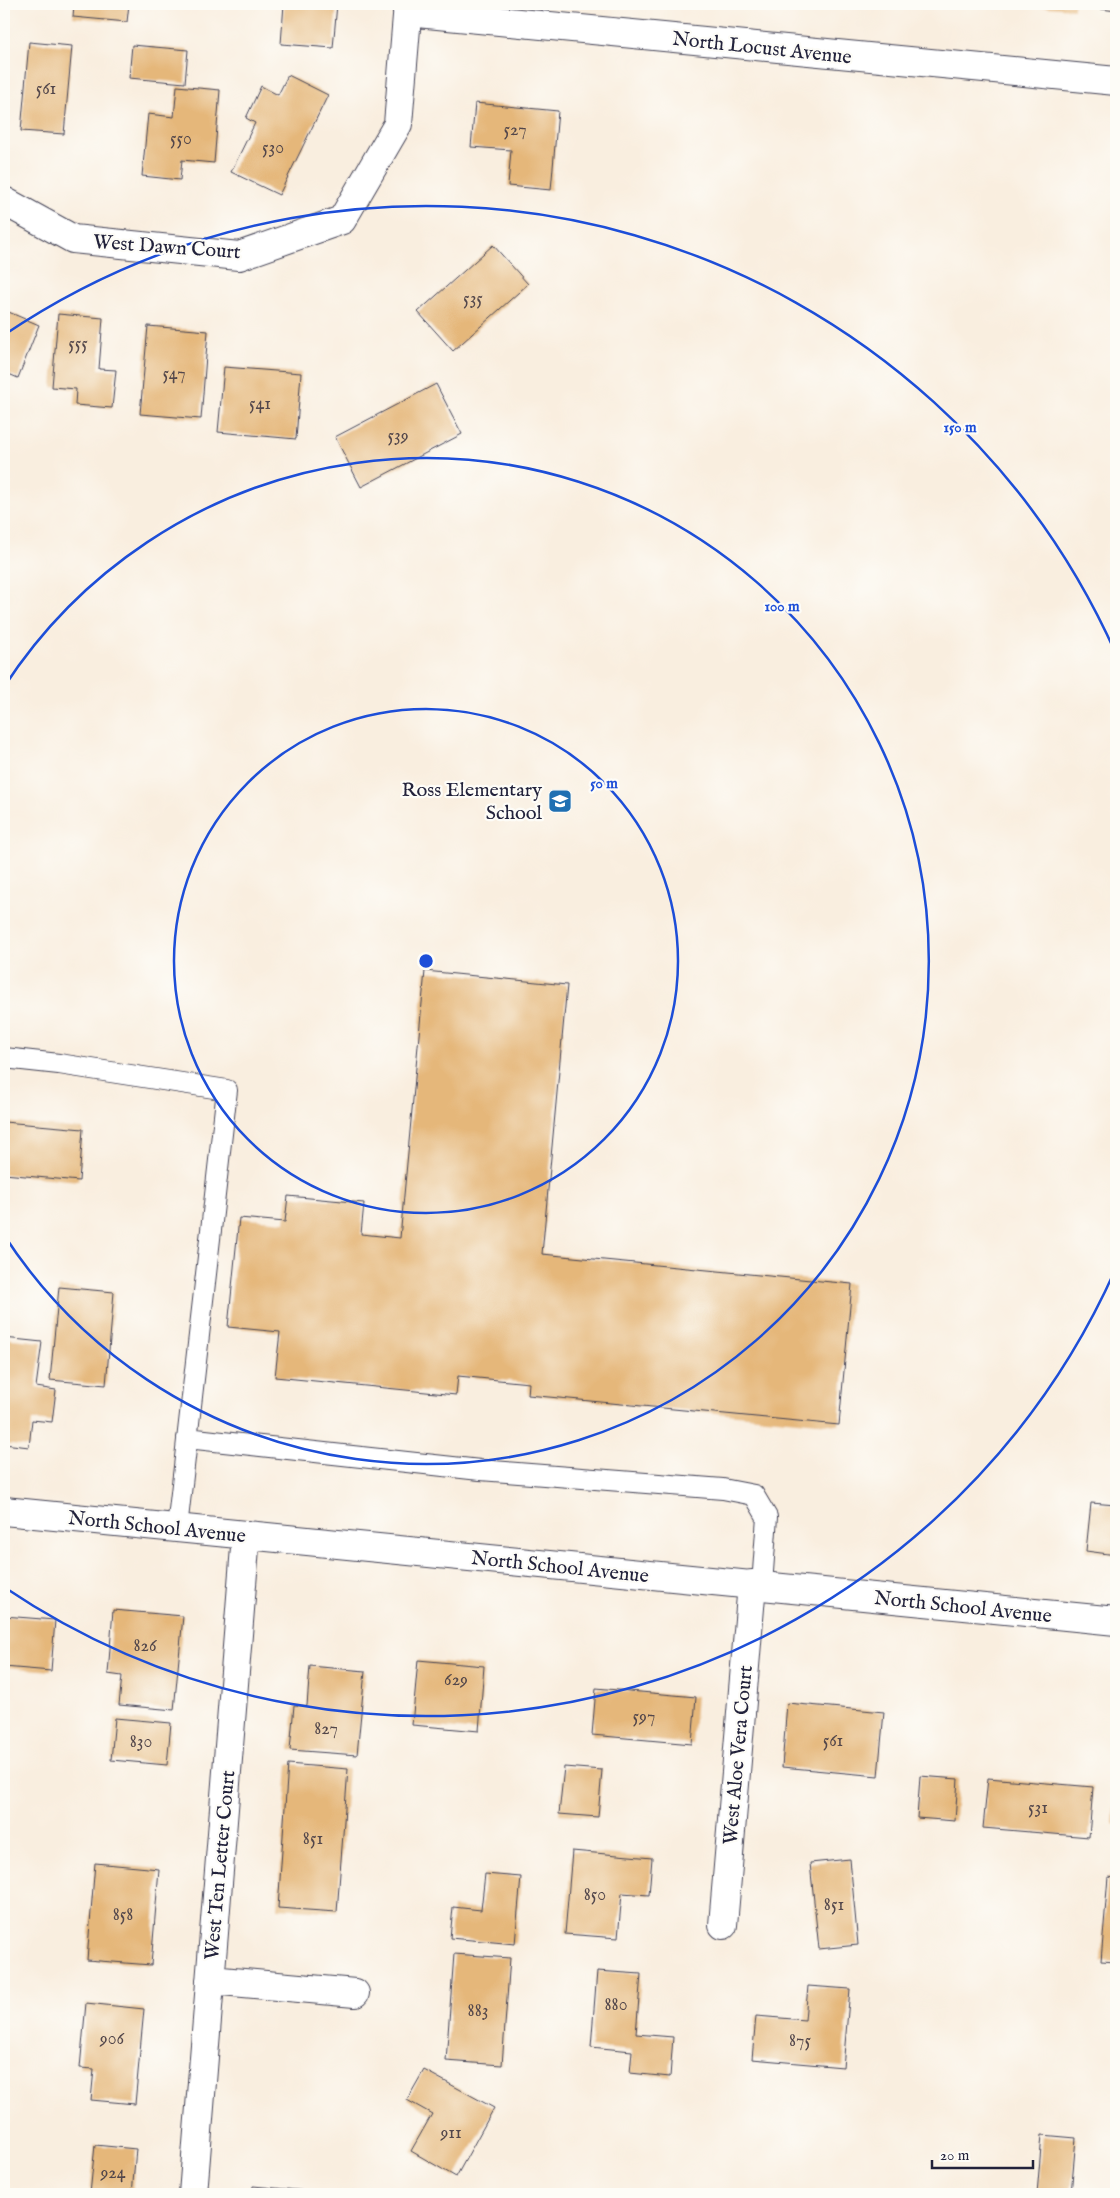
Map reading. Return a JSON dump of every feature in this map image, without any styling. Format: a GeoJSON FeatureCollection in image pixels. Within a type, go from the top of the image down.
{"type":"FeatureCollection","features":[{"type":"Feature","properties":{"kind":"street","name":"North Locust Avenue"},"geometry":{"type":"LineString","coordinates":[[407,8],[1116,81]]}},
{"type":"Feature","properties":{"kind":"street","name":"West Dawn Court"},"geometry":{"type":"LineString","coordinates":[[4,202],[73,239],[239,256],[342,220],[398,124],[407,8]]}},
{"type":"Feature","properties":{"kind":"street","name":"North School Avenue"},"geometry":{"type":"LineString","coordinates":[[4,1511],[1116,1621]]}},
{"type":"Feature","properties":{"kind":"street","name":"West Ten Letter Court"},"geometry":{"type":"LineString","coordinates":[[193,2194],[246,1535]]}},
{"type":"Feature","properties":{"kind":"street","name":"West Aloe Vera Court"},"geometry":{"type":"LineString","coordinates":[[723,1925],[757,1585]]}},
{"type":"Feature","properties":{"kind":"street"},"geometry":{"type":"LineString","coordinates":[[210,1980],[355,1993]]}},
{"type":"Feature","properties":{"kind":"lane"},"geometry":{"type":"LineString","coordinates":[[4,1058],[59,1064],[227,1090],[177,1528]]}},
{"type":"Feature","properties":{"kind":"lane"},"geometry":{"type":"LineString","coordinates":[[187,1438],[480,1470],[722,1489],[754,1496],[767,1517],[757,1585]]}},
{"type":"Feature","properties":{"kind":"building"},"geometry":{"type":"Polygon","coordinates":[[[74,4],[129,4],[127,22],[73,17],[74,4]]]}},
{"type":"Feature","properties":{"kind":"building"},"geometry":{"type":"Polygon","coordinates":[[[284,4],[337,4],[333,48],[281,44],[284,4]]]}},
{"type":"Feature","properties":{"kind":"building"},"geometry":{"type":"Polygon","coordinates":[[[1033,4],[1074,4],[1074,9],[1033,6],[1033,4]]]}},
{"type":"Feature","properties":{"kind":"building"},"geometry":{"type":"Polygon","coordinates":[[[1101,4],[1116,4],[1116,11],[1101,9],[1101,4]]]}},
{"type":"Feature","properties":{"kind":"building"},"geometry":{"type":"Polygon","coordinates":[[[29,42],[72,46],[64,134],[21,131],[29,42]]]}},
{"type":"Feature","properties":{"kind":"building"},"geometry":{"type":"Polygon","coordinates":[[[132,45],[188,50],[185,83],[129,78],[132,45]]]}},
{"type":"Feature","properties":{"kind":"building"},"geometry":{"type":"Polygon","coordinates":[[[288,75],[328,95],[279,195],[231,172],[255,123],[246,118],[261,86],[278,95],[288,75]]]}},
{"type":"Feature","properties":{"kind":"building"},"geometry":{"type":"Polygon","coordinates":[[[177,86],[220,90],[214,163],[182,160],[180,180],[142,176],[148,114],[174,117],[177,86]]]}},
{"type":"Feature","properties":{"kind":"building"},"geometry":{"type":"Polygon","coordinates":[[[475,103],[558,111],[551,190],[508,186],[511,150],[471,147],[475,103]]]}},
{"type":"Feature","properties":{"kind":"building"},"geometry":{"type":"Polygon","coordinates":[[[493,245],[528,284],[453,351],[418,312],[493,245]]]}},
{"type":"Feature","properties":{"kind":"building"},"geometry":{"type":"Polygon","coordinates":[[[4,310],[39,325],[18,378],[4,372],[4,310]]]}},
{"type":"Feature","properties":{"kind":"building"},"geometry":{"type":"Polygon","coordinates":[[[58,314],[103,318],[99,369],[116,370],[112,408],[75,405],[76,389],[52,387],[58,314]]]}},
{"type":"Feature","properties":{"kind":"building"},"geometry":{"type":"Polygon","coordinates":[[[148,326],[208,331],[201,419],[140,414],[148,326]]]}},
{"type":"Feature","properties":{"kind":"building"},"geometry":{"type":"Polygon","coordinates":[[[224,367],[301,373],[296,439],[218,432],[224,367]]]}},
{"type":"Feature","properties":{"kind":"building"},"geometry":{"type":"Polygon","coordinates":[[[436,384],[462,434],[361,487],[335,437],[436,384]]]}},
{"type":"Feature","properties":{"kind":"building"},"geometry":{"type":"Polygon","coordinates":[[[425,971],[567,985],[542,1254],[852,1284],[839,1425],[528,1395],[529,1383],[458,1376],[456,1395],[275,1377],[280,1332],[228,1327],[239,1218],[285,1222],[288,1196],[364,1203],[361,1234],[400,1238],[425,971]]]}},
{"type":"Feature","properties":{"kind":"building"},"geometry":{"type":"Polygon","coordinates":[[[4,1122],[83,1129],[79,1181],[4,1174],[4,1122]]]}},
{"type":"Feature","properties":{"kind":"building"},"geometry":{"type":"Polygon","coordinates":[[[59,1287],[114,1292],[106,1385],[50,1380],[59,1287]]]}},
{"type":"Feature","properties":{"kind":"building"},"geometry":{"type":"Polygon","coordinates":[[[4,1338],[42,1342],[36,1387],[56,1390],[52,1422],[32,1420],[29,1447],[4,1444],[4,1338]]]}},
{"type":"Feature","properties":{"kind":"building"},"geometry":{"type":"Polygon","coordinates":[[[1091,1503],[1116,1505],[1116,1555],[1086,1551],[1091,1503]]]}},
{"type":"Feature","properties":{"kind":"building"},"geometry":{"type":"Polygon","coordinates":[[[113,1610],[183,1616],[174,1710],[119,1705],[122,1676],[108,1674],[113,1610]]]}},
{"type":"Feature","properties":{"kind":"building"},"geometry":{"type":"Polygon","coordinates":[[[4,1616],[55,1620],[51,1671],[4,1667],[4,1616]]]}},
{"type":"Feature","properties":{"kind":"building"},"geometry":{"type":"Polygon","coordinates":[[[418,1660],[484,1666],[479,1731],[412,1725],[418,1660]]]}},
{"type":"Feature","properties":{"kind":"building"},"geometry":{"type":"Polygon","coordinates":[[[310,1666],[365,1671],[357,1755],[290,1750],[294,1705],[307,1706],[310,1666]]]}},
{"type":"Feature","properties":{"kind":"building"},"geometry":{"type":"Polygon","coordinates":[[[596,1688],[696,1697],[692,1744],[592,1735],[596,1688]]]}},
{"type":"Feature","properties":{"kind":"building"},"geometry":{"type":"Polygon","coordinates":[[[787,1703],[884,1712],[878,1776],[782,1767],[787,1703]]]}},
{"type":"Feature","properties":{"kind":"building"},"geometry":{"type":"Polygon","coordinates":[[[115,1718],[171,1723],[167,1765],[111,1760],[115,1718]]]}},
{"type":"Feature","properties":{"kind":"building"},"geometry":{"type":"Polygon","coordinates":[[[288,1764],[348,1769],[337,1912],[278,1908],[288,1764]]]}},
{"type":"Feature","properties":{"kind":"building"},"geometry":{"type":"Polygon","coordinates":[[[564,1767],[602,1770],[598,1817],[559,1814],[564,1767]]]}},
{"type":"Feature","properties":{"kind":"building"},"geometry":{"type":"Polygon","coordinates":[[[920,1776],[958,1779],[955,1821],[917,1818],[920,1776]]]}},
{"type":"Feature","properties":{"kind":"building"},"geometry":{"type":"Polygon","coordinates":[[[988,1778],[1093,1787],[1089,1837],[983,1828],[988,1778]]]}},
{"type":"Feature","properties":{"kind":"building"},"geometry":{"type":"Polygon","coordinates":[[[1116,1792],[1116,1825],[1113,1824],[1116,1792]]]}},
{"type":"Feature","properties":{"kind":"building"},"geometry":{"type":"Polygon","coordinates":[[[572,1851],[652,1858],[649,1895],[622,1893],[618,1938],[565,1934],[572,1851]]]}},
{"type":"Feature","properties":{"kind":"building"},"geometry":{"type":"Polygon","coordinates":[[[850,1859],[858,1945],[819,1949],[810,1863],[850,1859]]]}},
{"type":"Feature","properties":{"kind":"building"},"geometry":{"type":"Polygon","coordinates":[[[95,1863],[159,1869],[151,1965],[87,1960],[95,1863]]]}},
{"type":"Feature","properties":{"kind":"building"},"geometry":{"type":"Polygon","coordinates":[[[485,1874],[521,1877],[515,1944],[450,1938],[453,1907],[481,1910],[485,1874]]]}},
{"type":"Feature","properties":{"kind":"building"},"geometry":{"type":"Polygon","coordinates":[[[1108,1877],[1116,1878],[1116,1962],[1101,1961],[1108,1877]]]}},
{"type":"Feature","properties":{"kind":"building"},"geometry":{"type":"Polygon","coordinates":[[[454,1954],[510,1958],[502,2065],[446,2061],[454,1954]]]}},
{"type":"Feature","properties":{"kind":"building"},"geometry":{"type":"Polygon","coordinates":[[[597,1971],[641,1974],[636,2034],[673,2037],[670,2077],[630,2073],[632,2051],[591,2047],[597,1971]]]}},
{"type":"Feature","properties":{"kind":"building"},"geometry":{"type":"Polygon","coordinates":[[[808,1986],[850,1989],[843,2067],[752,2059],[756,2016],[805,2020],[808,1986]]]}},
{"type":"Feature","properties":{"kind":"building"},"geometry":{"type":"Polygon","coordinates":[[[86,2003],[144,2009],[135,2104],[91,2100],[94,2069],[80,2068],[86,2003]]]}},
{"type":"Feature","properties":{"kind":"building"},"geometry":{"type":"Polygon","coordinates":[[[424,2070],[494,2108],[456,2177],[411,2151],[432,2114],[407,2100],[424,2070]]]}},
{"type":"Feature","properties":{"kind":"building"},"geometry":{"type":"Polygon","coordinates":[[[1042,2135],[1076,2138],[1071,2194],[1037,2194],[1042,2135]]]}},
{"type":"Feature","properties":{"kind":"building"},"geometry":{"type":"Polygon","coordinates":[[[95,2145],[136,2149],[132,2194],[90,2194],[95,2145]]]}},
{"type":"Feature","properties":{"kind":"building"},"geometry":{"type":"Polygon","coordinates":[[[253,2186],[308,2191],[308,2194],[252,2194],[253,2186]]]}},
{"type":"Feature","properties":{"kind":"place","name":"Ross Elementary School"},"geometry":{"type":"Point","coordinates":[560,801]}}]}
